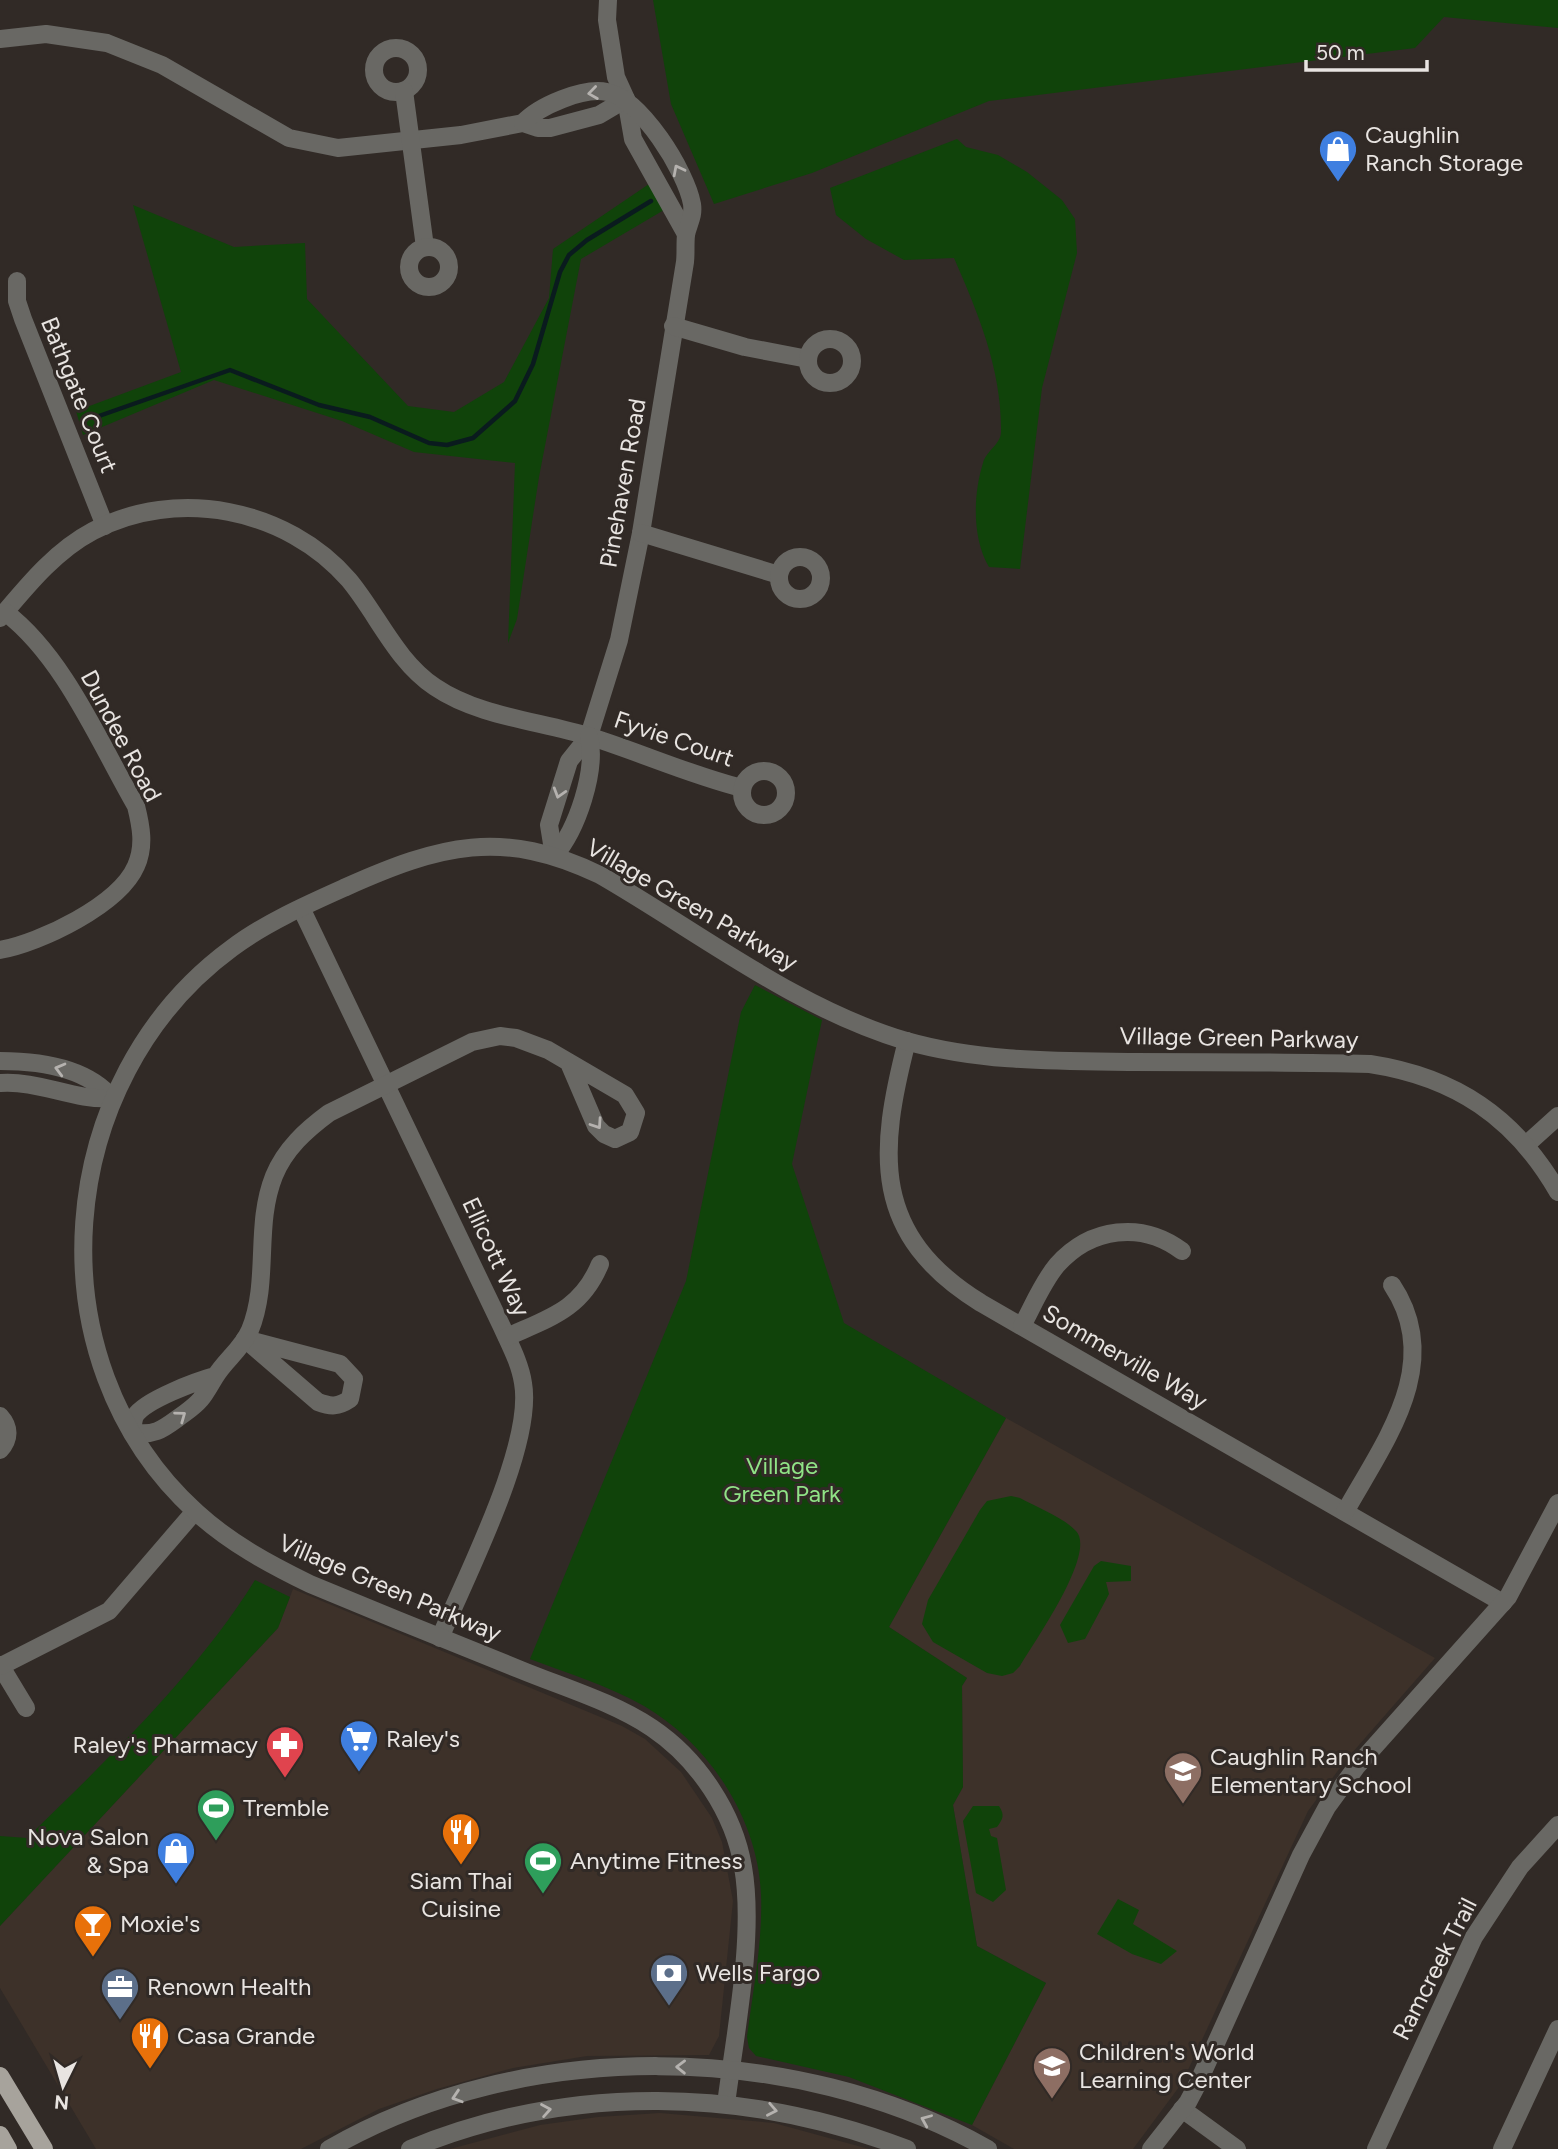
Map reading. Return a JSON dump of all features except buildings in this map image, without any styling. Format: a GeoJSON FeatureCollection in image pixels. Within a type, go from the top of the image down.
{"type":"FeatureCollection","features":[{"type":"Feature","properties":{"kind":"main road"},"geometry":{"type":"LineString","coordinates":[[0,2076],[44,2149]]}},
{"type":"Feature","properties":{"kind":"main road"},"geometry":{"type":"LineString","coordinates":[[0,2135],[8,2149]]}},
{"type":"Feature","properties":{"kind":"street","name":"Pinehaven Road"},"geometry":{"type":"LineString","coordinates":[[554,856],[549,825],[569,761],[589,736],[615,658],[641,533],[685,262],[686,234],[633,139],[626,99],[616,77],[607,20],[608,0]]}},
{"type":"Feature","properties":{"kind":"street"},"geometry":{"type":"LineString","coordinates":[[0,40],[46,34],[107,43],[162,65],[289,138],[338,148],[411,141],[523,122],[542,106],[595,91],[626,99]]}},
{"type":"Feature","properties":{"kind":"street"},"geometry":{"type":"LineString","coordinates":[[404,91],[425,247]]}},
{"type":"Feature","properties":{"kind":"street","name":"Bathgate Court"},"geometry":{"type":"LineString","coordinates":[[17,281],[17,301],[23,319],[105,526]]}},
{"type":"Feature","properties":{"kind":"street"},"geometry":{"type":"LineString","coordinates":[[673,326],[745,347],[808,359]]}},
{"type":"Feature","properties":{"kind":"street","name":"Fyvie Court"},"geometry":{"type":"LineString","coordinates":[[2,615],[56,557],[120,519],[174,507],[234,512],[290,533],[330,562],[348,580],[408,664],[437,689],[489,709],[589,736],[742,788]]}},
{"type":"Feature","properties":{"kind":"street"},"geometry":{"type":"LineString","coordinates":[[641,533],[779,575]]}},
{"type":"Feature","properties":{"kind":"street","name":"Dundee Road"},"geometry":{"type":"LineString","coordinates":[[0,950],[37,941],[60,930],[114,893],[127,881],[137,865],[141,829],[136,807],[47,653],[25,628],[2,615]]}},
{"type":"Feature","properties":{"kind":"street","name":"Village Green Parkway"},"geometry":{"type":"LineString","coordinates":[[726,2104],[747,1900],[743,1865],[719,1802],[678,1749],[653,1729],[588,1697],[310,1584],[266,1562],[195,1511],[132,1432],[99,1355],[89,1318],[82,1235],[85,1192],[93,1154],[112,1098],[145,1039],[199,977],[239,943],[391,867],[448,849],[499,847],[554,856],[600,875],[827,1009],[907,1041],[958,1052],[1019,1059],[1357,1064],[1399,1068],[1455,1088],[1502,1121],[1527,1144],[1558,1192]]}},
{"type":"Feature","properties":{"kind":"street","name":"Ellicott Way"},"geometry":{"type":"LineString","coordinates":[[302,910],[506,1337],[523,1383],[521,1435],[514,1461],[440,1637]]}},
{"type":"Feature","properties":{"kind":"street"},"geometry":{"type":"LineString","coordinates":[[215,1376],[198,1380],[143,1408],[134,1417],[132,1432],[148,1435],[161,1430],[204,1398],[215,1376],[245,1339],[257,1302],[263,1217],[275,1173],[290,1148],[308,1128],[329,1113],[485,1037],[516,1038],[531,1042],[569,1063]]}},
{"type":"Feature","properties":{"kind":"street","name":"Sommerville Way"},"geometry":{"type":"LineString","coordinates":[[907,1041],[887,1145],[888,1172],[895,1202],[906,1229],[938,1272],[956,1287],[1022,1326],[1503,1603]]}},
{"type":"Feature","properties":{"kind":"street"},"geometry":{"type":"LineString","coordinates":[[0,1061],[33,1063],[87,1077],[100,1084],[112,1098]]}},
{"type":"Feature","properties":{"kind":"street"},"geometry":{"type":"LineString","coordinates":[[0,1083],[35,1084],[85,1098],[112,1098]]}},
{"type":"Feature","properties":{"kind":"street"},"geometry":{"type":"LineString","coordinates":[[1527,1144],[1558,1116]]}},
{"type":"Feature","properties":{"kind":"street"},"geometry":{"type":"LineString","coordinates":[[1022,1326],[1057,1266],[1085,1243],[1103,1235],[1139,1231],[1166,1239],[1182,1251]]}},
{"type":"Feature","properties":{"kind":"street"},"geometry":{"type":"LineString","coordinates":[[506,1337],[574,1304],[593,1281],[600,1264]]}},
{"type":"Feature","properties":{"kind":"street"},"geometry":{"type":"LineString","coordinates":[[1345,1512],[1408,1397],[1410,1329],[1403,1301],[1392,1285]]}},
{"type":"Feature","properties":{"kind":"street"},"geometry":{"type":"LineString","coordinates":[[245,1339],[340,1364],[354,1379],[350,1399],[341,1405],[330,1406],[318,1402],[245,1339]]}},
{"type":"Feature","properties":{"kind":"street"},"geometry":{"type":"LineString","coordinates":[[0,1416],[8,1431],[6,1443],[0,1450]]}},
{"type":"Feature","properties":{"kind":"street"},"geometry":{"type":"LineString","coordinates":[[1151,2149],[1198,2083],[1326,1807],[1357,1766],[1503,1603],[1536,1548],[1558,1503]]}},
{"type":"Feature","properties":{"kind":"street"},"geometry":{"type":"LineString","coordinates":[[26,1708],[1,1665],[109,1611],[195,1511]]}},
{"type":"Feature","properties":{"kind":"street","name":"Ramcreek Trail"},"geometry":{"type":"LineString","coordinates":[[1376,2149],[1474,1937],[1520,1867],[1558,1825]]}},
{"type":"Feature","properties":{"kind":"street"},"geometry":{"type":"LineString","coordinates":[[1502,2149],[1558,2029]]}},
{"type":"Feature","properties":{"kind":"street"},"geometry":{"type":"LineString","coordinates":[[329,2149],[367,2141],[467,2093],[554,2074],[648,2066],[730,2070],[798,2081],[884,2104],[988,2149]]}},
{"type":"Feature","properties":{"kind":"street"},"geometry":{"type":"LineString","coordinates":[[410,2149],[468,2127],[548,2109],[635,2099],[726,2104],[814,2119],[906,2149]]}},
{"type":"Feature","properties":{"kind":"street"},"geometry":{"type":"LineString","coordinates":[[1182,2109],[1237,2149]]}},
{"type":"Feature","properties":{"kind":"shaded area"},"geometry":{"type":"Polygon","coordinates":[[[1006,1418],[1435,1658],[1345,1761],[1308,1811],[1182,2083],[1133,2149],[1014,2149],[972,2125],[1046,1983],[977,1946],[953,1805],[963,1787],[962,1686],[967,1678],[889,1627],[1006,1418]]]}},
{"type":"Feature","properties":{"kind":"shaded area"},"geometry":{"type":"Polygon","coordinates":[[[293,1589],[622,1726],[645,1739],[681,1772],[712,1818],[722,1842],[733,1901],[719,2036],[709,2055],[587,2056],[513,2068],[437,2089],[379,2109],[301,2149],[96,2149],[0,1988],[0,1926],[278,1628],[293,1589]]]}},
{"type":"Feature","properties":{"kind":"shaded area"},"geometry":{"type":"Polygon","coordinates":[[[660,2113],[774,2123],[869,2149],[450,2149],[540,2125],[598,2117],[660,2113]]]}},
{"type":"Feature","properties":{"kind":"green space"},"geometry":{"type":"Polygon","coordinates":[[[653,0],[1558,0],[1558,28],[1444,17],[1415,48],[989,101],[812,173],[714,204],[671,104],[653,0]]]}},
{"type":"Feature","properties":{"kind":"green space"},"geometry":{"type":"Polygon","coordinates":[[[957,139],[966,147],[998,155],[1027,172],[1062,200],[1075,219],[1077,253],[1042,388],[1020,569],[989,567],[979,543],[977,489],[985,459],[1000,436],[1000,409],[987,342],[954,258],[904,260],[866,239],[836,215],[830,188],[957,139]]]}},
{"type":"Feature","properties":{"kind":"green space"},"geometry":{"type":"Polygon","coordinates":[[[652,182],[664,210],[581,259],[539,477],[517,619],[508,643],[515,463],[414,452],[342,421],[214,380],[83,435],[76,411],[181,372],[133,205],[234,247],[305,243],[307,299],[408,406],[454,412],[504,382],[549,298],[553,249],[652,182]]]}},
{"type":"Feature","properties":{"kind":"green space","name":"Village Green Park"},"geometry":{"type":"Polygon","coordinates":[[[755,985],[822,1020],[792,1164],[844,1323],[1006,1418],[889,1627],[967,1678],[962,1686],[963,1787],[953,1805],[977,1946],[1046,1983],[972,2125],[849,2077],[756,2056],[749,2048],[747,2037],[759,1948],[761,1894],[758,1866],[740,1811],[708,1762],[689,1740],[667,1722],[631,1699],[530,1659],[686,1281],[741,1012],[755,985]]]}},
{"type":"Feature","properties":{"kind":"green space"},"geometry":{"type":"Polygon","coordinates":[[[1011,1496],[1064,1521],[1076,1531],[1080,1542],[1071,1577],[1049,1619],[1020,1666],[1013,1673],[1002,1676],[987,1673],[933,1642],[922,1624],[928,1600],[980,1510],[987,1501],[1011,1496]]]}},
{"type":"Feature","properties":{"kind":"green space"},"geometry":{"type":"Polygon","coordinates":[[[1101,1561],[1131,1566],[1131,1581],[1106,1582],[1109,1594],[1085,1639],[1068,1643],[1060,1625],[1094,1566],[1101,1561]]]}},
{"type":"Feature","properties":{"kind":"green space"},"geometry":{"type":"Polygon","coordinates":[[[255,1580],[290,1597],[278,1628],[0,1926],[0,1836],[27,1838],[88,1778],[178,1683],[232,1615],[255,1580]]]}},
{"type":"Feature","properties":{"kind":"green space"},"geometry":{"type":"Polygon","coordinates":[[[973,1806],[999,1806],[1003,1814],[997,1827],[989,1829],[991,1836],[997,1838],[1006,1890],[993,1902],[976,1893],[963,1821],[973,1806]]]}},
{"type":"Feature","properties":{"kind":"green space"},"geometry":{"type":"Polygon","coordinates":[[[1118,1899],[1139,1910],[1133,1924],[1177,1951],[1161,1964],[1132,1954],[1097,1934],[1118,1899]]]}},
{"type":"Feature","properties":{"kind":"waterway"},"geometry":{"type":"LineString","coordinates":[[99,416],[230,370],[319,405],[370,417],[429,443],[447,445],[473,438],[515,401],[533,364],[560,272],[569,255],[587,240],[651,201]]}},
{"type":"Feature","properties":{"kind":"place","name":"Caughlin Ranch Storage"},"geometry":{"type":"Point","coordinates":[1338,183]}},
{"type":"Feature","properties":{"kind":"place","name":"Raley's"},"geometry":{"type":"Point","coordinates":[359,1773]}},
{"type":"Feature","properties":{"kind":"place","name":"Raley's Pharmacy"},"geometry":{"type":"Point","coordinates":[285,1779]}},
{"type":"Feature","properties":{"kind":"place","name":"Caughlin Ranch Elementary School"},"geometry":{"type":"Point","coordinates":[1183,1805]}},
{"type":"Feature","properties":{"kind":"place","name":"Tremble"},"geometry":{"type":"Point","coordinates":[216,1842]}},
{"type":"Feature","properties":{"kind":"place","name":"Siam Thai Cuisine"},"geometry":{"type":"Point","coordinates":[461,1866]}},
{"type":"Feature","properties":{"kind":"place","name":"Nova Salon & Spa"},"geometry":{"type":"Point","coordinates":[176,1885]}},
{"type":"Feature","properties":{"kind":"place","name":"Anytime Fitness"},"geometry":{"type":"Point","coordinates":[543,1895]}},
{"type":"Feature","properties":{"kind":"place","name":"Moxie's"},"geometry":{"type":"Point","coordinates":[93,1958]}},
{"type":"Feature","properties":{"kind":"place","name":"Wells Fargo"},"geometry":{"type":"Point","coordinates":[669,2007]}},
{"type":"Feature","properties":{"kind":"place","name":"Renown Health"},"geometry":{"type":"Point","coordinates":[120,2021]}},
{"type":"Feature","properties":{"kind":"place","name":"Casa Grande"},"geometry":{"type":"Point","coordinates":[150,2070]}},
{"type":"Feature","properties":{"kind":"place","name":"Children's World Learning Center"},"geometry":{"type":"Point","coordinates":[1052,2100]}}]}
